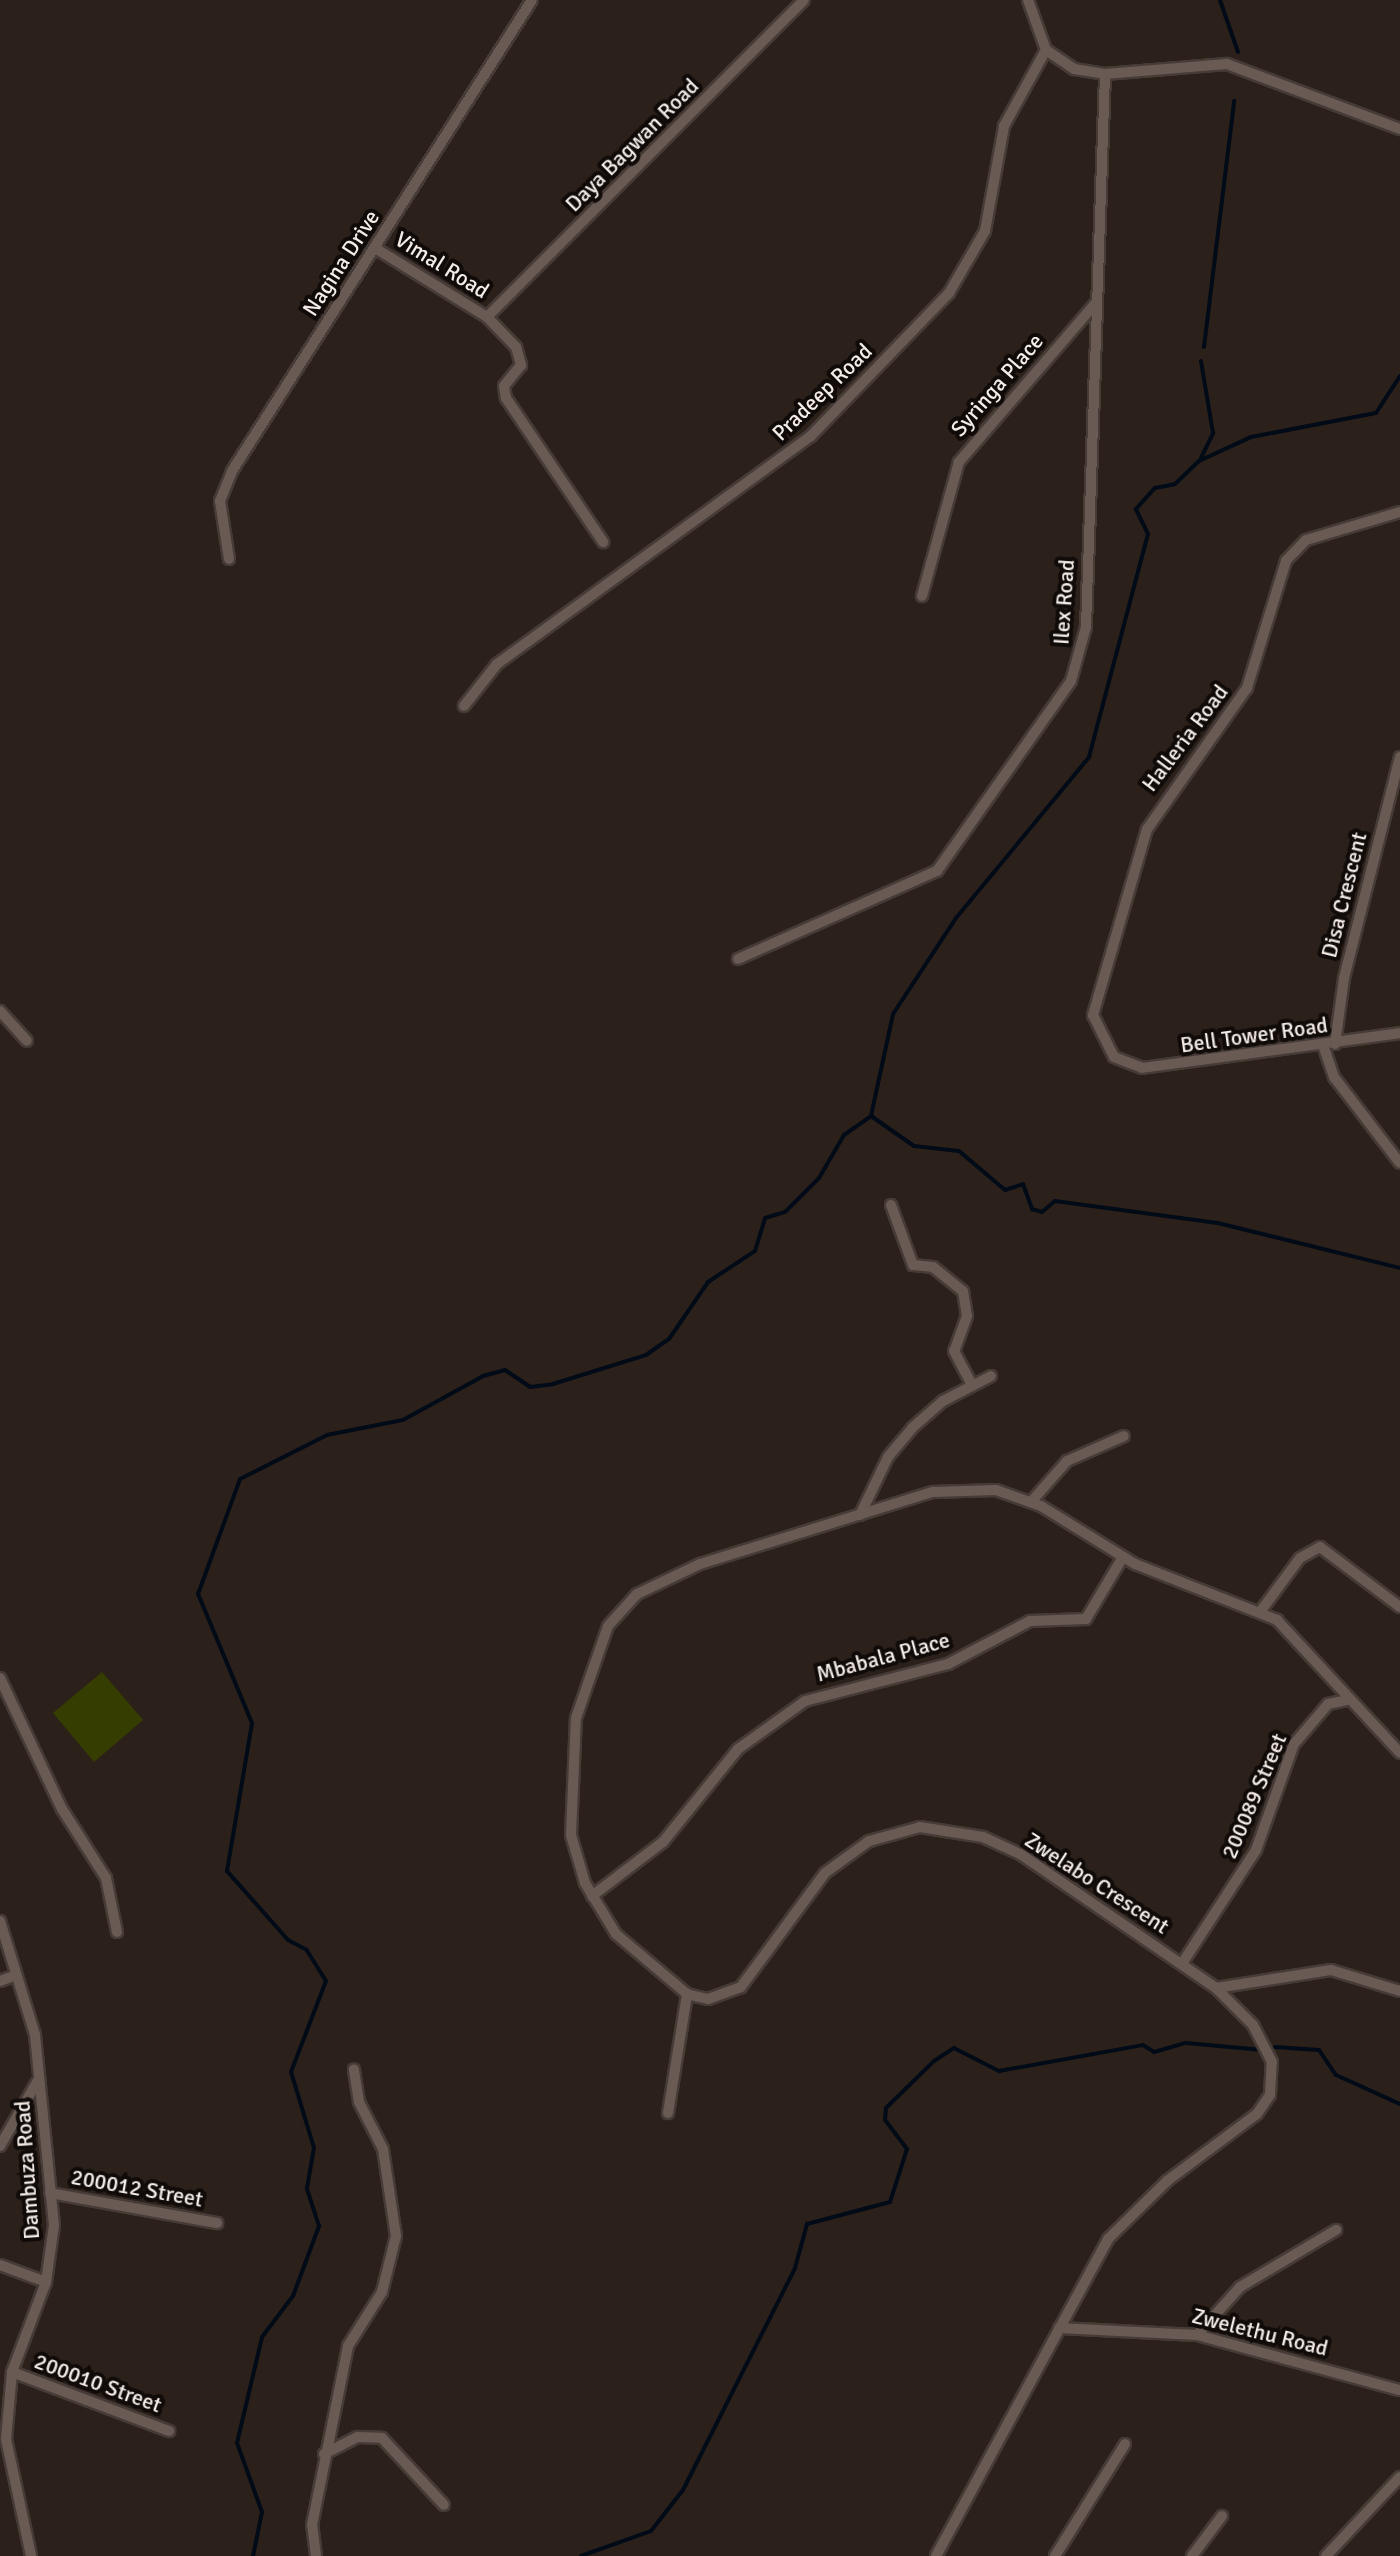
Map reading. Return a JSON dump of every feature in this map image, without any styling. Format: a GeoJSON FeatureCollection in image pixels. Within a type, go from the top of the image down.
{"type":"FeatureCollection","features":[{"type":"Feature","properties":{"kind":"street","name":"Nagina Drive"},"geometry":{"type":"LineString","coordinates":[[229,559],[220,514],[224,486],[532,0]]}},
{"type":"Feature","properties":{"kind":"street","name":"Daya Bagwan Road"},"geometry":{"type":"LineString","coordinates":[[487,317],[804,0]]}},
{"type":"Feature","properties":{"kind":"street"},"geometry":{"type":"LineString","coordinates":[[1028,0],[1046,50],[1074,69],[1105,74],[1227,64],[1400,129]]}},
{"type":"Feature","properties":{"kind":"street","name":"Pradeep Road"},"geometry":{"type":"LineString","coordinates":[[464,706],[497,664],[811,436],[949,293],[985,231],[1009,114],[1046,50]]}},
{"type":"Feature","properties":{"kind":"street","name":"Ilex Road"},"geometry":{"type":"LineString","coordinates":[[738,959],[937,871],[1071,681],[1086,627],[1105,74]]}},
{"type":"Feature","properties":{"kind":"street","name":"Vimal Road"},"geometry":{"type":"LineString","coordinates":[[375,248],[487,317],[521,359],[504,386],[506,398],[603,542]]}},
{"type":"Feature","properties":{"kind":"street","name":"Syringa Place"},"geometry":{"type":"LineString","coordinates":[[922,596],[964,453],[1096,303]]}},
{"type":"Feature","properties":{"kind":"street","name":"Halleria Road"},"geometry":{"type":"LineString","coordinates":[[1114,1057],[1093,1015],[1134,866],[1163,799],[1254,673],[1286,561],[1318,534],[1400,512]]}},
{"type":"Feature","properties":{"kind":"street","name":"Disa Crescent"},"geometry":{"type":"LineString","coordinates":[[1335,1044],[1344,978],[1400,757]]}},
{"type":"Feature","properties":{"kind":"street"},"geometry":{"type":"LineString","coordinates":[[0,1011],[27,1041]]}},
{"type":"Feature","properties":{"kind":"street","name":"Bell Tower Road"},"geometry":{"type":"LineString","coordinates":[[1114,1057],[1163,1068],[1400,1033]]}},
{"type":"Feature","properties":{"kind":"street"},"geometry":{"type":"LineString","coordinates":[[1323,1045],[1334,1077],[1400,1163]]}},
{"type":"Feature","properties":{"kind":"street"},"geometry":{"type":"LineString","coordinates":[[891,1205],[913,1265],[933,1267],[963,1291],[967,1316],[954,1351],[972,1385]]}},
{"type":"Feature","properties":{"kind":"street"},"geometry":{"type":"LineString","coordinates":[[860,1515],[895,1448],[943,1401],[991,1376]]}},
{"type":"Feature","properties":{"kind":"street"},"geometry":{"type":"LineString","coordinates":[[1031,1502],[1067,1461],[1124,1436]]}},
{"type":"Feature","properties":{"kind":"street"},"geometry":{"type":"LineString","coordinates":[[668,2113],[687,1994],[637,1957],[592,1896],[567,1799],[576,1718],[608,1626],[652,1584],[860,1515],[950,1490],[996,1490],[1031,1502],[1123,1557],[1260,1612],[1292,1634],[1347,1700],[1400,1753]]}},
{"type":"Feature","properties":{"kind":"street"},"geometry":{"type":"LineString","coordinates":[[1260,1612],[1300,1558],[1320,1547],[1400,1607]]}},
{"type":"Feature","properties":{"kind":"street","name":"Mbabala Place"},"geometry":{"type":"LineString","coordinates":[[592,1896],[663,1842],[738,1749],[805,1701],[948,1664],[1030,1621],[1086,1619],[1123,1557]]}},
{"type":"Feature","properties":{"kind":"street"},"geometry":{"type":"LineString","coordinates":[[0,1678],[62,1809],[106,1878],[117,1932]]}},
{"type":"Feature","properties":{"kind":"street","name":"200089 Street"},"geometry":{"type":"LineString","coordinates":[[1183,1962],[1256,1850],[1294,1744],[1328,1704],[1347,1700]]}},
{"type":"Feature","properties":{"kind":"street","name":"Zwelabo Crescent"},"geometry":{"type":"LineString","coordinates":[[687,1994],[708,1999],[741,1987],[825,1873],[869,1841],[920,1827],[983,1837],[1020,1854],[1183,1962],[1216,1988],[1266,2043],[1270,2095],[1255,2117],[1123,2222],[1059,2328],[936,2556]]}},
{"type":"Feature","properties":{"kind":"street","name":"Dambuza Road"},"geometry":{"type":"LineString","coordinates":[[0,1921],[39,2070],[53,2253],[46,2282],[12,2372],[6,2439],[31,2556]]}},
{"type":"Feature","properties":{"kind":"street"},"geometry":{"type":"LineString","coordinates":[[1216,1988],[1331,1970],[1400,1991]]}},
{"type":"Feature","properties":{"kind":"street"},"geometry":{"type":"LineString","coordinates":[[0,1981],[14,1976]]}},
{"type":"Feature","properties":{"kind":"street"},"geometry":{"type":"LineString","coordinates":[[316,2556],[312,2525],[348,2346],[382,2292],[398,2216],[354,2069]]}},
{"type":"Feature","properties":{"kind":"street"},"geometry":{"type":"LineString","coordinates":[[0,2146],[35,2093],[39,2070]]}},
{"type":"Feature","properties":{"kind":"street","name":"200012 Street"},"geometry":{"type":"LineString","coordinates":[[50,2193],[217,2223]]}},
{"type":"Feature","properties":{"kind":"street"},"geometry":{"type":"LineString","coordinates":[[1197,2335],[1240,2287],[1336,2230]]}},
{"type":"Feature","properties":{"kind":"street"},"geometry":{"type":"LineString","coordinates":[[0,2265],[46,2282]]}},
{"type":"Feature","properties":{"kind":"street","name":"Zwelethu Road"},"geometry":{"type":"LineString","coordinates":[[1059,2328],[1197,2335],[1400,2390]]}},
{"type":"Feature","properties":{"kind":"street","name":"200010 Street"},"geometry":{"type":"LineString","coordinates":[[12,2372],[169,2431]]}},
{"type":"Feature","properties":{"kind":"street"},"geometry":{"type":"LineString","coordinates":[[324,2454],[358,2437],[382,2438],[444,2505]]}},
{"type":"Feature","properties":{"kind":"street"},"geometry":{"type":"LineString","coordinates":[[1055,2556],[1125,2444]]}},
{"type":"Feature","properties":{"kind":"street"},"geometry":{"type":"LineString","coordinates":[[1326,2556],[1400,2477]]}},
{"type":"Feature","properties":{"kind":"street"},"geometry":{"type":"LineString","coordinates":[[1192,2556],[1222,2516]]}},
{"type":"Feature","properties":{"kind":"green space"},"geometry":{"type":"Polygon","coordinates":[[[102,1672],[143,1720],[94,1762],[53,1713],[102,1672]]]}},
{"type":"Feature","properties":{"kind":"waterway"},"geometry":{"type":"LineString","coordinates":[[1220,0],[1238,52]]}},
{"type":"Feature","properties":{"kind":"waterway"},"geometry":{"type":"LineString","coordinates":[[1204,347],[1234,101]]}},
{"type":"Feature","properties":{"kind":"waterway"},"geometry":{"type":"LineString","coordinates":[[1201,361],[1213,433],[1201,458]]}},
{"type":"Feature","properties":{"kind":"waterway"},"geometry":{"type":"LineString","coordinates":[[253,2556],[262,2512],[237,2443],[262,2337],[293,2296],[319,2226],[307,2188],[314,2148],[291,2072],[326,1981],[307,1950],[288,1940],[227,1871],[252,1723],[198,1594],[240,1479],[327,1435],[403,1420],[483,1376],[505,1370],[530,1387],[553,1384],[646,1355],[669,1339],[708,1282],[755,1251],[765,1218],[785,1212],[819,1178],[844,1135],[871,1116],[893,1014],[956,918],[1089,757],[1148,534],[1136,509],[1155,488],[1175,484],[1199,461],[1251,437],[1376,413],[1400,376]]}},
{"type":"Feature","properties":{"kind":"waterway"},"geometry":{"type":"LineString","coordinates":[[871,1116],[914,1146],[959,1151],[1005,1190],[1023,1184],[1032,1209],[1042,1212],[1055,1201],[1218,1223],[1400,1268]]}},
{"type":"Feature","properties":{"kind":"waterway"},"geometry":{"type":"LineString","coordinates":[[581,2556],[651,2531],[683,2490],[795,2268],[807,2224],[890,2202],[907,2149],[885,2120],[886,2108],[934,2061],[954,2048],[999,2071],[1143,2045],[1154,2052],[1186,2043],[1263,2050]]}},
{"type":"Feature","properties":{"kind":"waterway"},"geometry":{"type":"LineString","coordinates":[[1275,2047],[1319,2050],[1336,2075],[1400,2104]]}}]}
